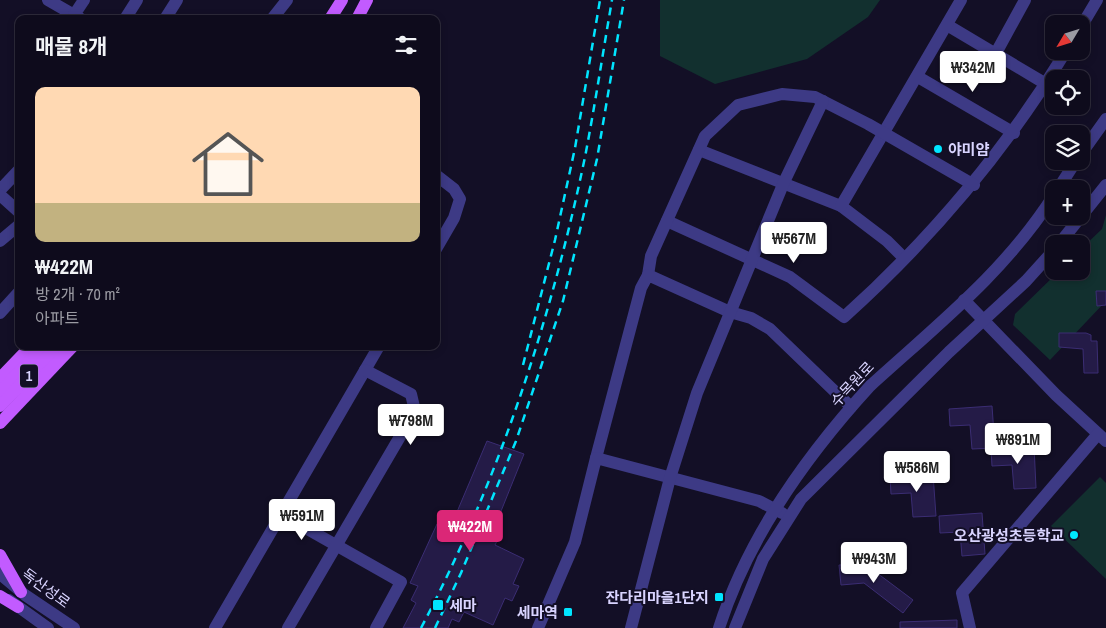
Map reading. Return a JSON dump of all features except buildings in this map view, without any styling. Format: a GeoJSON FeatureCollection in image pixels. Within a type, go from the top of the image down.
{"type":"FeatureCollection","features":[{"type":"Feature","properties":{"kind":"main road"},"geometry":{"type":"LineString","coordinates":[[333,15],[342,0]]}},
{"type":"Feature","properties":{"kind":"main road"},"geometry":{"type":"LineString","coordinates":[[359,15],[367,0]]}},
{"type":"Feature","properties":{"kind":"main road"},"geometry":{"type":"LineString","coordinates":[[0,378],[26,350]]}},
{"type":"Feature","properties":{"kind":"main road","name":"1"},"geometry":{"type":"LineString","coordinates":[[0,392],[40,350]]}},
{"type":"Feature","properties":{"kind":"main road","name":"1"},"geometry":{"type":"LineString","coordinates":[[0,406],[54,350]]}},
{"type":"Feature","properties":{"kind":"main road"},"geometry":{"type":"LineString","coordinates":[[0,423],[69,350]]}},
{"type":"Feature","properties":{"kind":"main road"},"geometry":{"type":"LineString","coordinates":[[0,430],[26,395]]}},
{"type":"Feature","properties":{"kind":"main road"},"geometry":{"type":"LineString","coordinates":[[0,555],[21,592]]}},
{"type":"Feature","properties":{"kind":"main road"},"geometry":{"type":"LineString","coordinates":[[0,596],[18,607]]}},
{"type":"Feature","properties":{"kind":"street"},"geometry":{"type":"LineString","coordinates":[[48,0],[74,15]]}},
{"type":"Feature","properties":{"kind":"street"},"geometry":{"type":"LineString","coordinates":[[79,15],[84,0]]}},
{"type":"Feature","properties":{"kind":"street"},"geometry":{"type":"LineString","coordinates":[[128,15],[137,0]]}},
{"type":"Feature","properties":{"kind":"street"},"geometry":{"type":"LineString","coordinates":[[168,15],[177,0]]}},
{"type":"Feature","properties":{"kind":"street"},"geometry":{"type":"LineString","coordinates":[[275,15],[287,0]]}},
{"type":"Feature","properties":{"kind":"street"},"geometry":{"type":"LineString","coordinates":[[841,206],[918,77],[961,0]]}},
{"type":"Feature","properties":{"kind":"street"},"geometry":{"type":"LineString","coordinates":[[996,53],[1025,0]]}},
{"type":"Feature","properties":{"kind":"street"},"geometry":{"type":"LineString","coordinates":[[1088,15],[1097,0]]}},
{"type":"Feature","properties":{"kind":"street"},"geometry":{"type":"LineString","coordinates":[[947,25],[1045,83]]}},
{"type":"Feature","properties":{"kind":"street"},"geometry":{"type":"LineString","coordinates":[[918,77],[1014,133]]}},
{"type":"Feature","properties":{"kind":"street"},"geometry":{"type":"LineString","coordinates":[[666,221],[790,277],[844,318],[937,227],[974,185],[1014,133],[1045,86]]}},
{"type":"Feature","properties":{"kind":"street"},"geometry":{"type":"LineString","coordinates":[[538,628],[575,542],[641,288],[648,274],[651,256],[705,136],[738,105],[782,94],[815,97],[884,133],[974,185]]}},
{"type":"Feature","properties":{"kind":"street"},"geometry":{"type":"LineString","coordinates":[[630,628],[670,478],[697,392],[784,182],[823,101]]}},
{"type":"Feature","properties":{"kind":"street"},"geometry":{"type":"LineString","coordinates":[[1090,141],[1106,119]]}},
{"type":"Feature","properties":{"kind":"street"},"geometry":{"type":"LineString","coordinates":[[699,150],[841,206],[887,240],[904,258]]}},
{"type":"Feature","properties":{"kind":"street"},"geometry":{"type":"LineString","coordinates":[[0,190],[15,174]]}},
{"type":"Feature","properties":{"kind":"street"},"geometry":{"type":"LineString","coordinates":[[440,178],[454,189],[460,199],[454,218],[440,242]]}},
{"type":"Feature","properties":{"kind":"street"},"geometry":{"type":"LineString","coordinates":[[1066,235],[1106,185]]}},
{"type":"Feature","properties":{"kind":"street"},"geometry":{"type":"LineString","coordinates":[[0,195],[15,208]]}},
{"type":"Feature","properties":{"kind":"street","name":"수목원로"},"geometry":{"type":"LineString","coordinates":[[719,628],[728,600],[775,508],[850,407],[870,386],[1001,266],[1035,225],[1045,209]]}},
{"type":"Feature","properties":{"kind":"street"},"geometry":{"type":"LineString","coordinates":[[0,241],[15,228]]}},
{"type":"Feature","properties":{"kind":"street"},"geometry":{"type":"LineString","coordinates":[[735,628],[764,559],[788,517],[801,499],[949,352],[984,322],[1026,281],[1045,260]]}},
{"type":"Feature","properties":{"kind":"street"},"geometry":{"type":"LineString","coordinates":[[648,274],[730,312],[751,318],[770,329],[850,407]]}},
{"type":"Feature","properties":{"kind":"street"},"geometry":{"type":"LineString","coordinates":[[0,313],[15,296]]}},
{"type":"Feature","properties":{"kind":"street"},"geometry":{"type":"LineString","coordinates":[[964,300],[1102,438],[962,593],[970,628]]}},
{"type":"Feature","properties":{"kind":"street"},"geometry":{"type":"LineString","coordinates":[[215,628],[377,350]]}},
{"type":"Feature","properties":{"kind":"street"},"geometry":{"type":"LineString","coordinates":[[288,628],[415,411],[411,394],[365,370]]}},
{"type":"Feature","properties":{"kind":"street"},"geometry":{"type":"LineString","coordinates":[[596,458],[759,501],[775,508],[788,517]]}},
{"type":"Feature","properties":{"kind":"street"},"geometry":{"type":"LineString","coordinates":[[281,514],[401,582],[376,628]]}},
{"type":"Feature","properties":{"kind":"street","name":"독산성로"},"geometry":{"type":"LineString","coordinates":[[0,574],[21,592],[74,628]]}},
{"type":"Feature","properties":{"kind":"street","name":"독산성로"},"geometry":{"type":"LineString","coordinates":[[0,592],[48,628]]}},
{"type":"Feature","properties":{"kind":"green space"},"geometry":{"type":"Polygon","coordinates":[[[660,0],[880,0],[868,17],[807,59],[715,84],[660,56],[660,0]]]}},
{"type":"Feature","properties":{"kind":"green space"},"geometry":{"type":"Polygon","coordinates":[[[1106,215],[1106,301],[1050,360],[1013,325],[1015,314],[1050,280],[1090,280],[1090,240],[1102,229],[1106,215]]]}},
{"type":"Feature","properties":{"kind":"green space"},"geometry":{"type":"Polygon","coordinates":[[[1100,477],[1106,483],[1106,579],[1051,526],[1100,477]]]}},
{"type":"Feature","properties":{"kind":"railway"},"geometry":{"type":"LineString","coordinates":[[523,365],[555,240],[575,148],[600,0]]}},
{"type":"Feature","properties":{"kind":"railway"},"geometry":{"type":"LineString","coordinates":[[421,628],[475,515],[520,398],[539,339],[556,279],[585,157],[612,0]]}},
{"type":"Feature","properties":{"kind":"railway"},"geometry":{"type":"LineString","coordinates":[[435,628],[461,573],[516,441],[563,301],[597,159],[624,0]]}},
{"type":"Feature","properties":{"kind":"place","name":"야미얌"},"geometry":{"type":"Point","coordinates":[938,149]}},
{"type":"Feature","properties":{"kind":"place","name":"오산광성초등학교"},"geometry":{"type":"Point","coordinates":[1074,535]}},
{"type":"Feature","properties":{"kind":"place","name":"잔다리마을1단지"},"geometry":{"type":"Point","coordinates":[719,597]}},
{"type":"Feature","properties":{"kind":"place","name":"세마"},"geometry":{"type":"Point","coordinates":[438,605]}},
{"type":"Feature","properties":{"kind":"place","name":"세마역"},"geometry":{"type":"Point","coordinates":[568,612]}}]}
